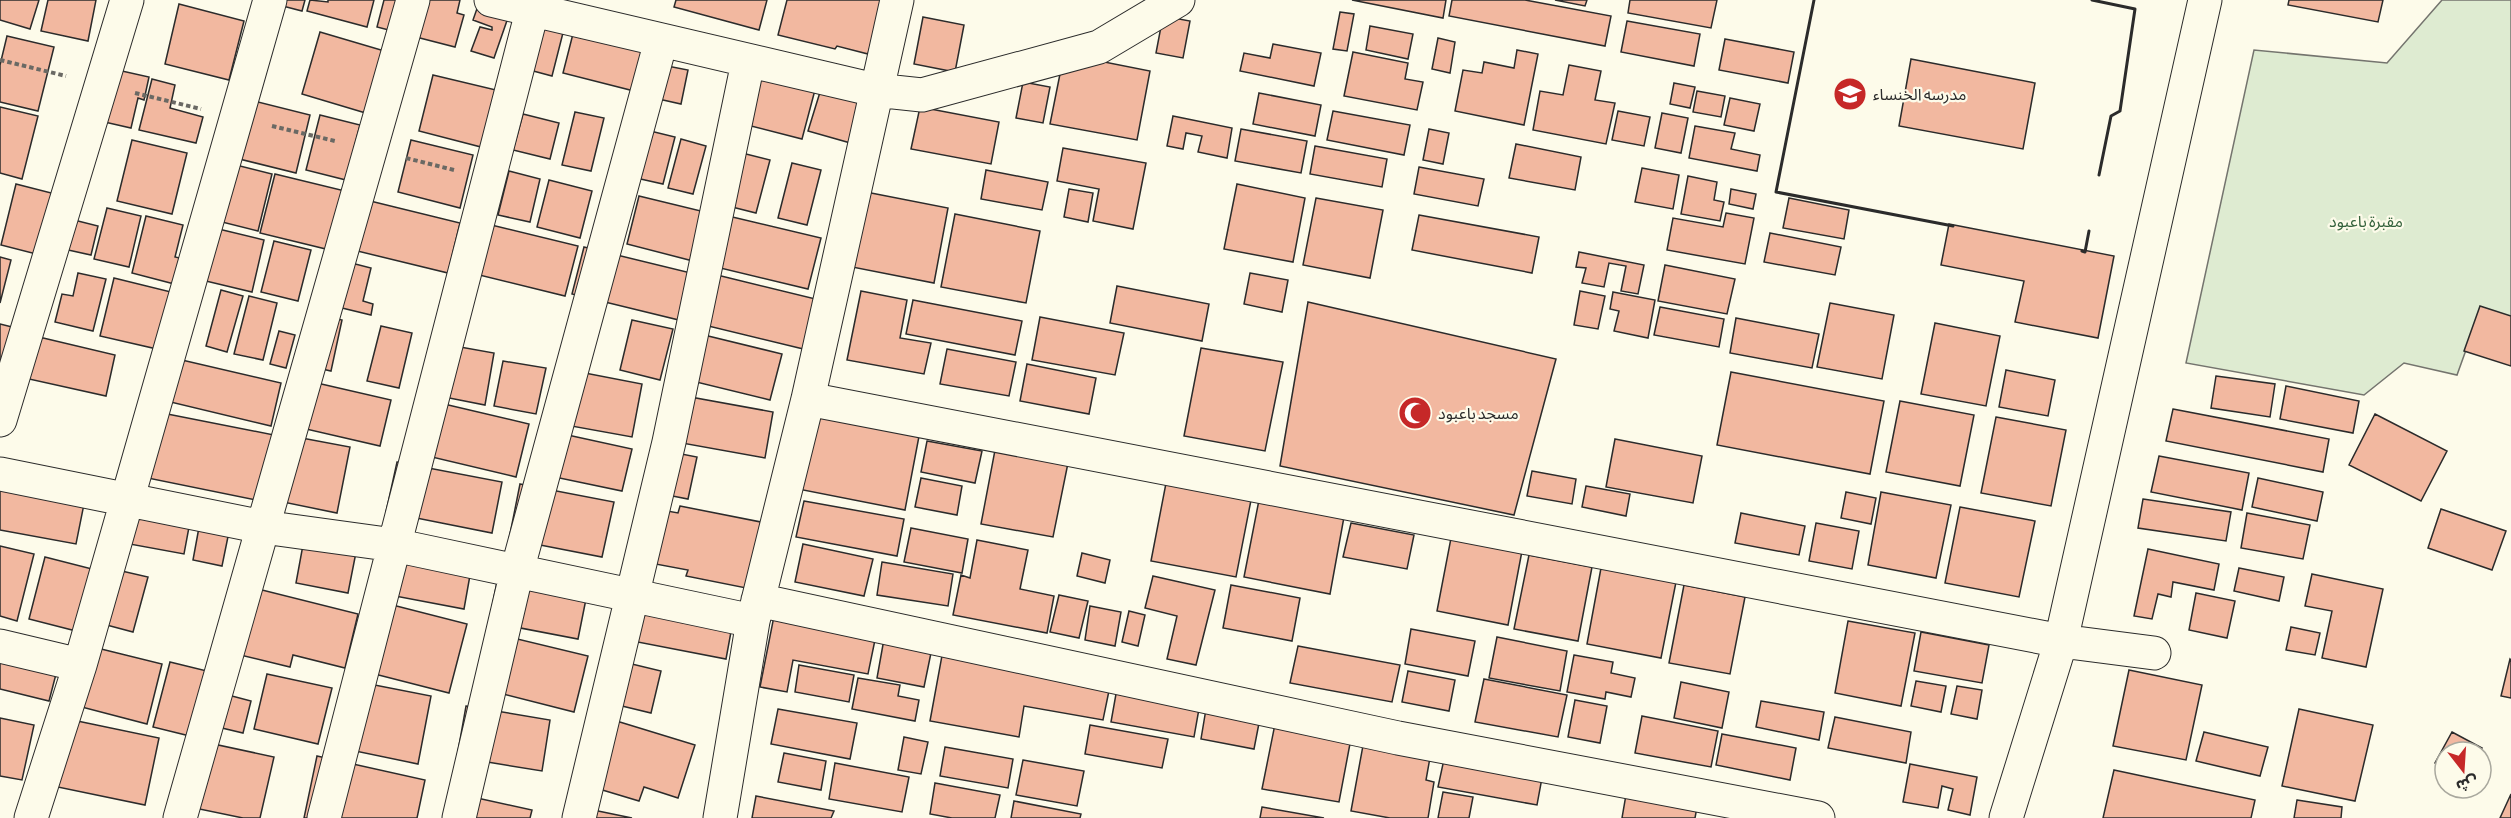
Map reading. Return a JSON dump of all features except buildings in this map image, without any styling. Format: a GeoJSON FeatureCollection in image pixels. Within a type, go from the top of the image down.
{"type":"FeatureCollection","features":[{"type":"Feature","properties":{"kind":"street"},"geometry":{"type":"LineString","coordinates":[[0,420],[127,0]]}},
{"type":"Feature","properties":{"kind":"street"},"geometry":{"type":"LineString","coordinates":[[32,818],[80,665],[270,0]]}},
{"type":"Feature","properties":{"kind":"street"},"geometry":{"type":"LineString","coordinates":[[180,818],[413,0]]}},
{"type":"Feature","properties":{"kind":"street"},"geometry":{"type":"LineString","coordinates":[[491,0],[534,5],[661,41],[875,90],[922,95],[1099,47],[1178,0]]}},
{"type":"Feature","properties":{"kind":"street"},"geometry":{"type":"LineString","coordinates":[[720,818],[756,610],[808,399],[875,90],[897,0]]}},
{"type":"Feature","properties":{"kind":"street"},"geometry":{"type":"LineString","coordinates":[[2006,818],[2061,641],[2201,1]]}},
{"type":"Feature","properties":{"kind":"street"},"geometry":{"type":"LineString","coordinates":[[324,818],[534,5]]}},
{"type":"Feature","properties":{"kind":"street"},"geometry":{"type":"LineString","coordinates":[[459,818],[517,571],[661,41]]}},
{"type":"Feature","properties":{"kind":"street"},"geometry":{"type":"LineString","coordinates":[[579,818],[634,596],[748,62]]}},
{"type":"Feature","properties":{"kind":"street"},"geometry":{"type":"LineString","coordinates":[[808,399],[2061,641],[2154,653]]}},
{"type":"Feature","properties":{"kind":"street"},"geometry":{"type":"LineString","coordinates":[[0,474],[263,527],[394,545],[634,596],[756,610],[1398,738],[1818,818]]}},
{"type":"Feature","properties":{"kind":"street"},"geometry":{"type":"LineString","coordinates":[[0,646],[80,665]]}},
{"type":"Feature","properties":{"kind":"green space","name":"مقبرة باعبود"},"geometry":{"type":"Polygon","coordinates":[[[2442,0],[2511,0],[2511,323],[2480,311],[2457,375],[2404,363],[2364,395],[2186,363],[2254,50],[2387,63],[2442,0]]]}},
{"type":"Feature","properties":{"kind":"wall"},"geometry":{"type":"LineString","coordinates":[[1814,0],[1776,192],[1953,226]]}},
{"type":"Feature","properties":{"kind":"wall"},"geometry":{"type":"LineString","coordinates":[[2092,0],[2135,9],[2120,111],[2111,116],[2099,175]]}},
{"type":"Feature","properties":{"kind":"wall"},"geometry":{"type":"LineString","coordinates":[[2082,251],[2085,252],[2089,231]]}},
{"type":"Feature","properties":{"kind":"place","name":"مدرسه الخنساء"},"geometry":{"type":"Point","coordinates":[1850,94]}},
{"type":"Feature","properties":{"kind":"place","name":"مسجد باعبود"},"geometry":{"type":"Point","coordinates":[1415,413]}}]}
